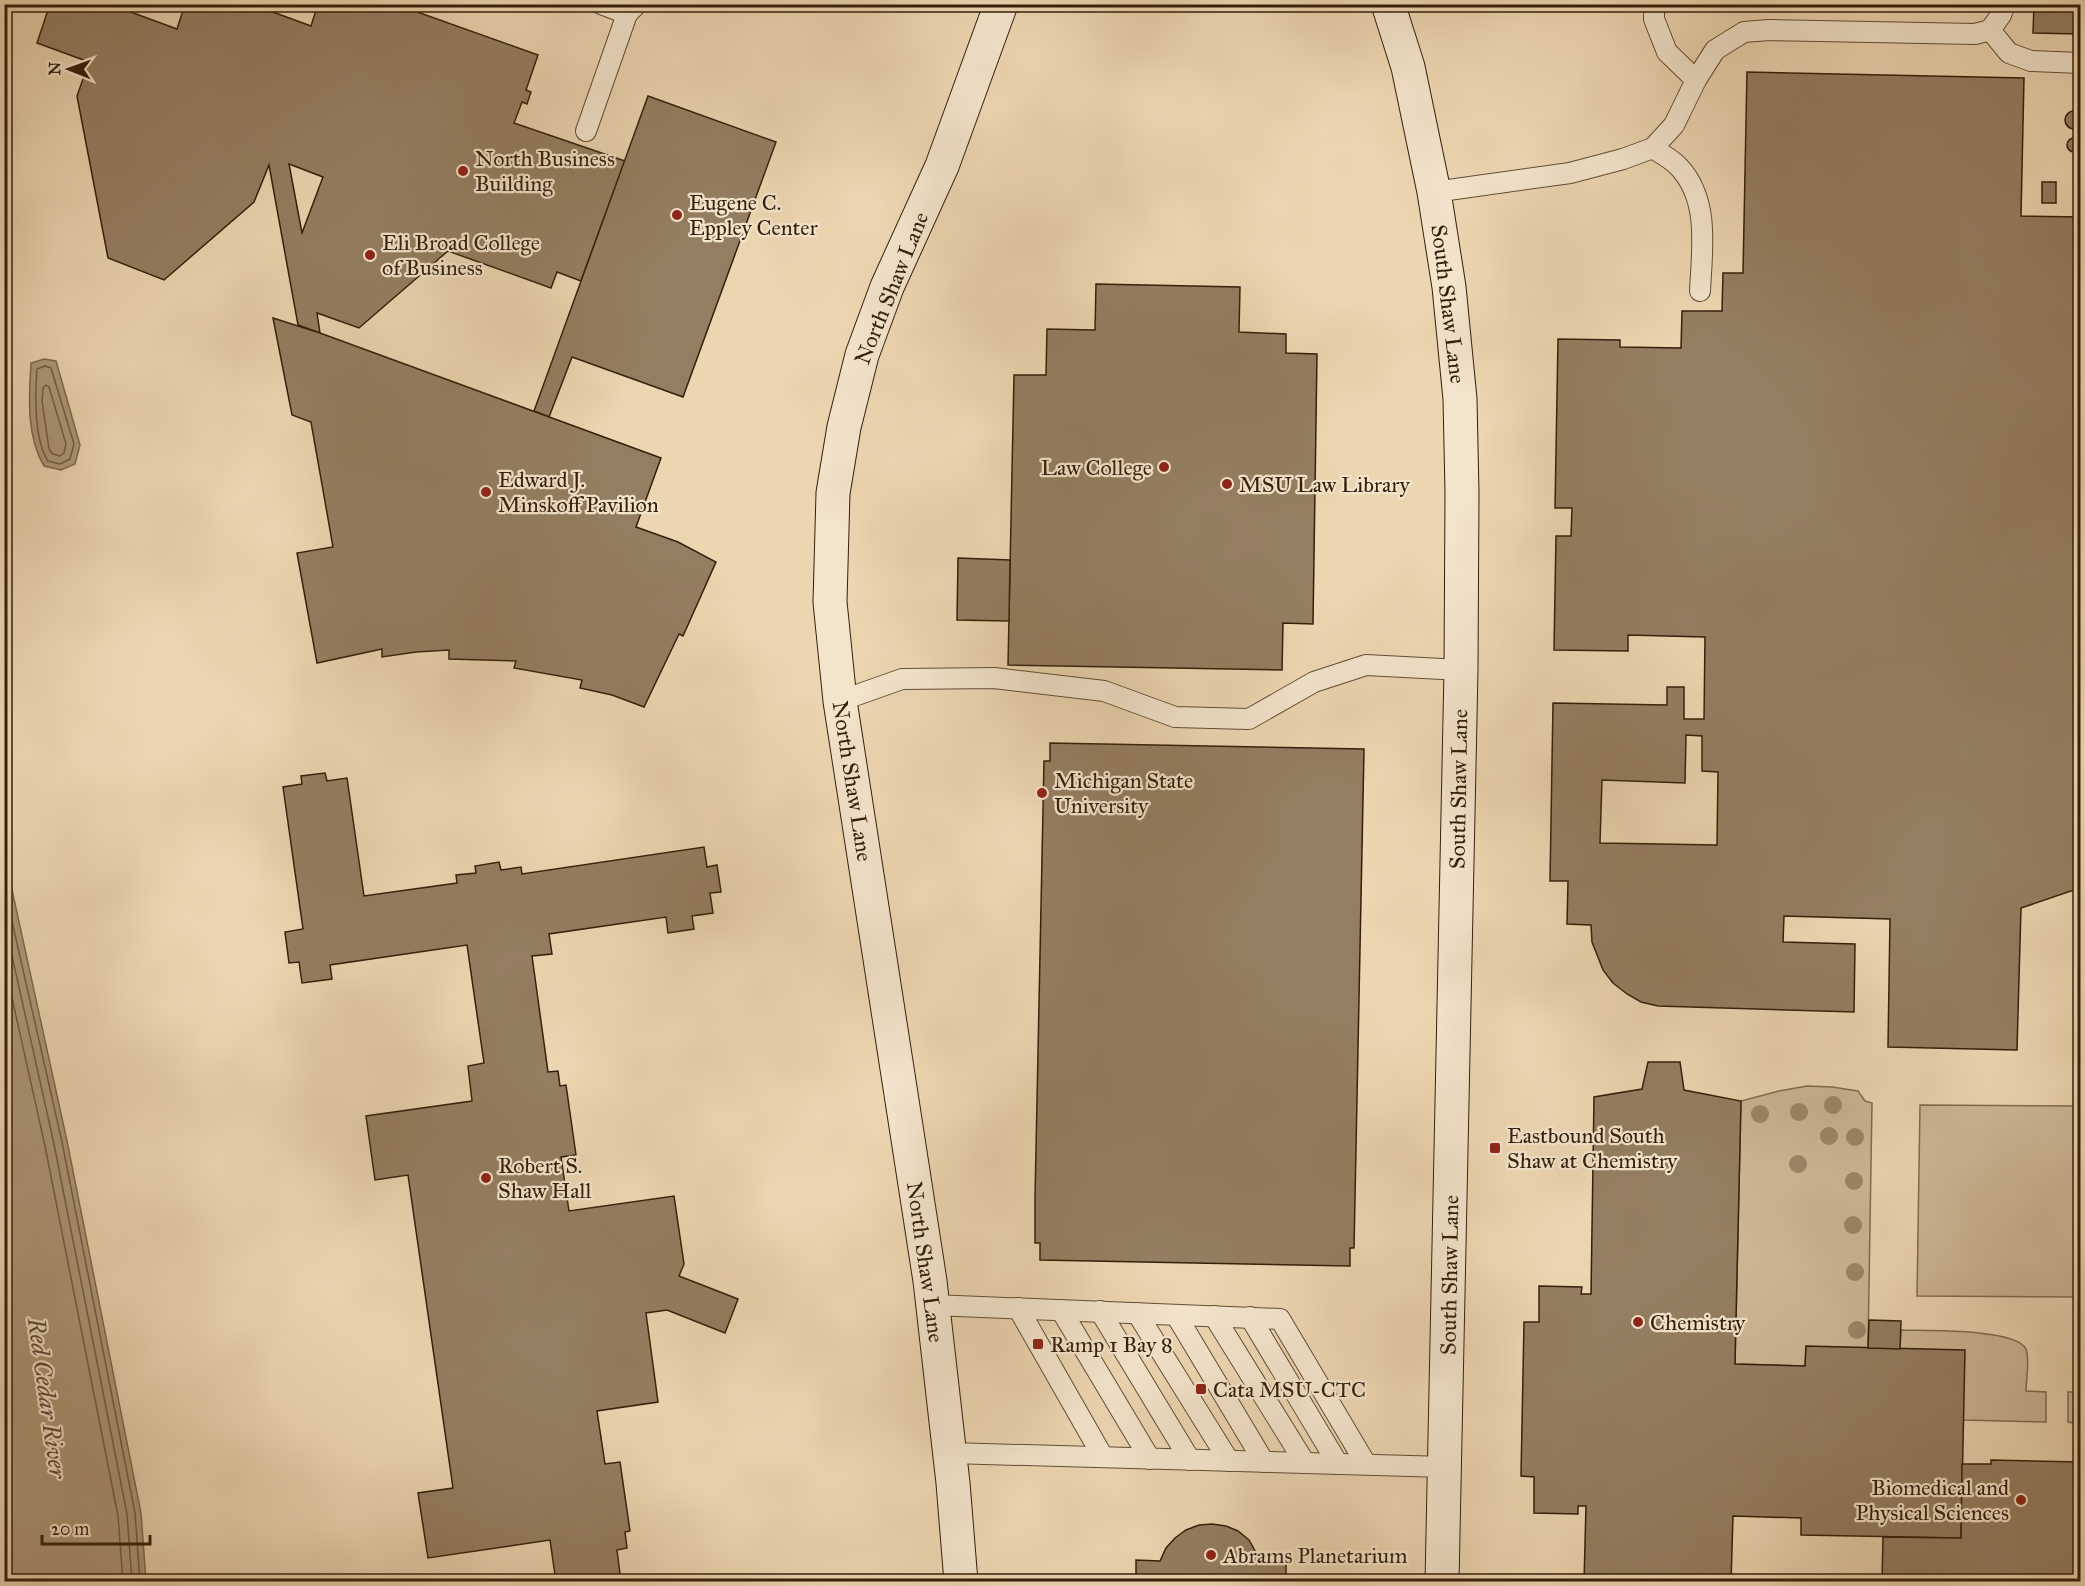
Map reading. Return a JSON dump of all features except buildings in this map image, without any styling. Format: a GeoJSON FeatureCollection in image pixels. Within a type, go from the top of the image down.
{"type":"FeatureCollection","features":[{"type":"Feature","properties":{"kind":"street","name":"North Shaw Lane"},"geometry":{"type":"LineString","coordinates":[[961,1581],[950,1454],[932,1305],[908,1134],[840,701],[830,602],[834,493],[844,427],[862,356],[886,287],[942,166],[1001,4]]}},
{"type":"Feature","properties":{"kind":"street","name":"South Shaw Lane"},"geometry":{"type":"LineString","coordinates":[[1388,4],[1408,67],[1434,192],[1449,286],[1460,399],[1461,670],[1442,1581]]}},
{"type":"Feature","properties":{"kind":"lane"},"geometry":{"type":"LineString","coordinates":[[586,131],[631,9],[601,4]]}},
{"type":"Feature","properties":{"kind":"lane"},"geometry":{"type":"LineString","coordinates":[[1654,4],[1654,19],[1666,52],[1696,80]]}},
{"type":"Feature","properties":{"kind":"lane"},"geometry":{"type":"LineString","coordinates":[[1434,192],[1570,173],[1623,159],[1653,148],[1674,125],[1696,80],[1715,50],[1744,32],[1769,30],[1974,34],[1990,30],[2001,15],[2005,4]]}},
{"type":"Feature","properties":{"kind":"lane"},"geometry":{"type":"LineString","coordinates":[[1990,30],[2009,53],[2031,61],[2080,63]]}},
{"type":"Feature","properties":{"kind":"lane"},"geometry":{"type":"LineString","coordinates":[[1653,148],[1678,165],[1693,184],[1703,221],[1700,291]]}},
{"type":"Feature","properties":{"kind":"lane"},"geometry":{"type":"LineString","coordinates":[[840,701],[902,679],[994,678],[1104,691],[1175,717],[1250,719],[1314,682],[1366,665],[1461,670]]}},
{"type":"Feature","properties":{"kind":"lane"},"geometry":{"type":"LineString","coordinates":[[932,1305],[1280,1319],[1366,1464]]}},
{"type":"Feature","properties":{"kind":"lane"},"geometry":{"type":"LineString","coordinates":[[1018,1308],[1103,1457]]}},
{"type":"Feature","properties":{"kind":"lane"},"geometry":{"type":"LineString","coordinates":[[1061,1310],[1150,1459]]}},
{"type":"Feature","properties":{"kind":"lane"},"geometry":{"type":"LineString","coordinates":[[1100,1311],[1190,1460]]}},
{"type":"Feature","properties":{"kind":"lane"},"geometry":{"type":"LineString","coordinates":[[1137,1313],[1229,1461]]}},
{"type":"Feature","properties":{"kind":"lane"},"geometry":{"type":"LineString","coordinates":[[1176,1315],[1264,1462]]}},
{"type":"Feature","properties":{"kind":"lane"},"geometry":{"type":"LineString","coordinates":[[1214,1316],[1305,1463]]}},
{"type":"Feature","properties":{"kind":"lane"},"geometry":{"type":"LineString","coordinates":[[1250,1317],[1338,1464]]}},
{"type":"Feature","properties":{"kind":"lane"},"geometry":{"type":"LineString","coordinates":[[950,1454],[1444,1467]]}},
{"type":"Feature","properties":{"kind":"shaded area"},"geometry":{"type":"Polygon","coordinates":[[[1807,1086],[1858,1091],[1865,1101],[1872,1103],[1868,1348],[1806,1347],[1805,1366],[1735,1364],[1741,1101],[1807,1086]]]}},
{"type":"Feature","properties":{"kind":"shaded area"},"geometry":{"type":"Polygon","coordinates":[[[1920,1105],[2080,1106],[2080,1297],[1917,1296],[1920,1105]]]}},
{"type":"Feature","properties":{"kind":"shaded area"},"geometry":{"type":"Polygon","coordinates":[[[1901,1330],[1988,1334],[2019,1342],[2027,1353],[2026,1391],[2046,1392],[2046,1422],[1963,1420],[1900,1349],[1901,1330]]]}},
{"type":"Feature","properties":{"kind":"shaded area"},"geometry":{"type":"Polygon","coordinates":[[[2068,1392],[2080,1392],[2080,1441],[2074,1441],[2074,1423],[2068,1422],[2068,1392]]]}},
{"type":"Feature","properties":{"kind":"water"},"geometry":{"type":"Polygon","coordinates":[[[44,359],[56,361],[80,445],[75,464],[61,470],[44,466],[31,429],[29,402],[31,363],[44,359]]]}},
{"type":"Feature","properties":{"kind":"water","name":"Red Cedar River"},"geometry":{"type":"Polygon","coordinates":[[[5,858],[67,1141],[141,1513],[146,1581],[5,1581],[5,858]]]}},
{"type":"Feature","properties":{"kind":"place","name":"North Business Building"},"geometry":{"type":"Point","coordinates":[463,171]}},
{"type":"Feature","properties":{"kind":"place","name":"Eugene C. Eppley Center"},"geometry":{"type":"Point","coordinates":[677,215]}},
{"type":"Feature","properties":{"kind":"place","name":"Eli Broad College of Business"},"geometry":{"type":"Point","coordinates":[370,255]}},
{"type":"Feature","properties":{"kind":"place","name":"Law College"},"geometry":{"type":"Point","coordinates":[1164,467]}},
{"type":"Feature","properties":{"kind":"place","name":"MSU Law Library"},"geometry":{"type":"Point","coordinates":[1227,484]}},
{"type":"Feature","properties":{"kind":"place","name":"Edward J. Minskoff Pavilion"},"geometry":{"type":"Point","coordinates":[486,492]}},
{"type":"Feature","properties":{"kind":"place","name":"Michigan State University"},"geometry":{"type":"Point","coordinates":[1042,793]}},
{"type":"Feature","properties":{"kind":"place","name":"Eastbound South Shaw at Chemistry"},"geometry":{"type":"Point","coordinates":[1495,1148]}},
{"type":"Feature","properties":{"kind":"place","name":"Robert S. Shaw Hall"},"geometry":{"type":"Point","coordinates":[486,1178]}},
{"type":"Feature","properties":{"kind":"place","name":"Chemistry"},"geometry":{"type":"Point","coordinates":[1638,1322]}},
{"type":"Feature","properties":{"kind":"place","name":"Ramp 1 Bay 8"},"geometry":{"type":"Point","coordinates":[1038,1344]}},
{"type":"Feature","properties":{"kind":"place","name":"Cata MSU-CTC"},"geometry":{"type":"Point","coordinates":[1201,1389]}},
{"type":"Feature","properties":{"kind":"place","name":"Biomedical and Physical Sciences"},"geometry":{"type":"Point","coordinates":[2021,1500]}},
{"type":"Feature","properties":{"kind":"place","name":"Abrams Planetarium"},"geometry":{"type":"Point","coordinates":[1211,1555]}}]}
